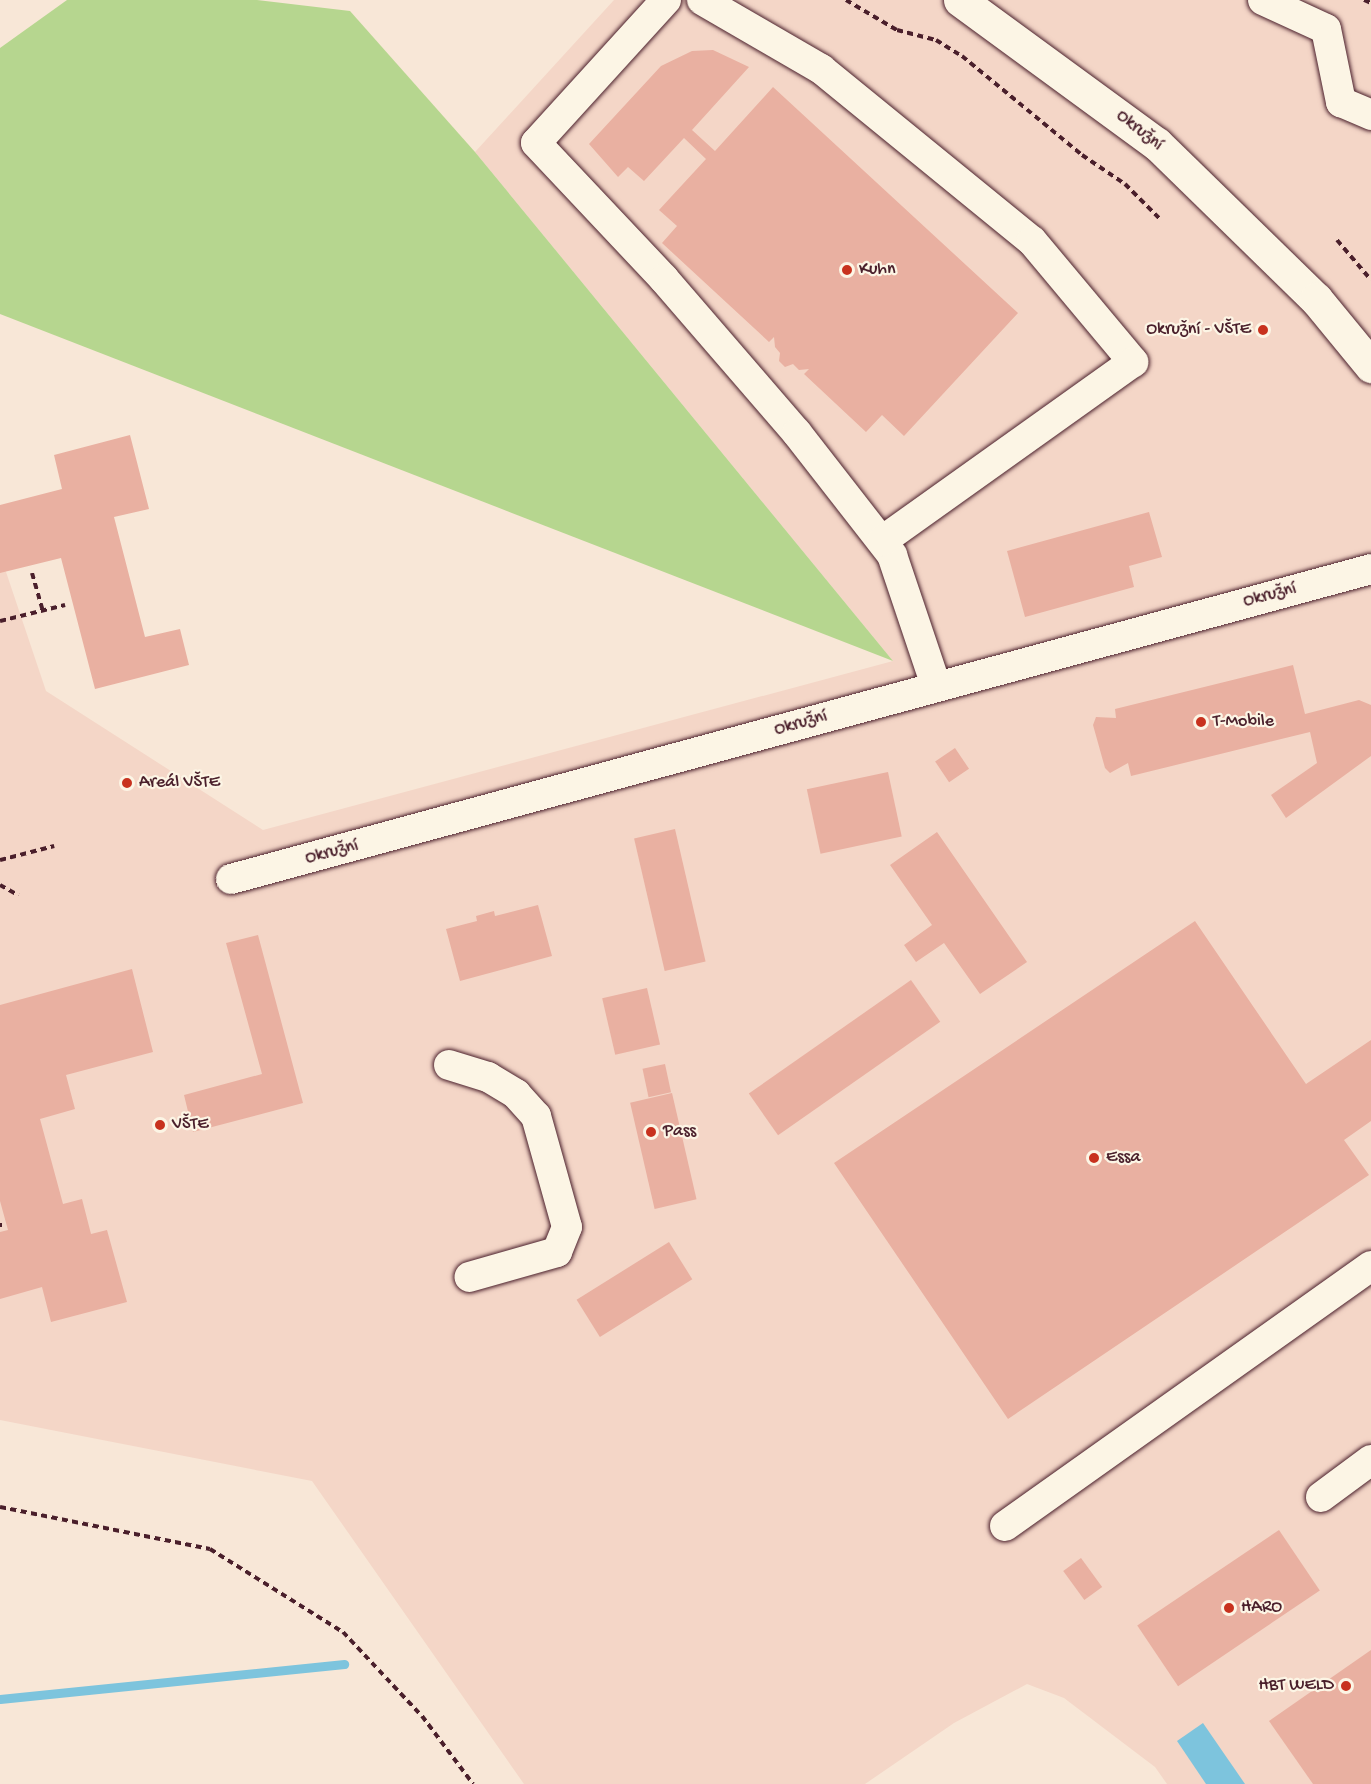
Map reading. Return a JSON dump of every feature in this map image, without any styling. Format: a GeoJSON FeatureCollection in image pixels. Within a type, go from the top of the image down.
{"type":"FeatureCollection","features":[{"type":"Feature","properties":{"kind":"main road","name":"Okružní"},"geometry":{"type":"LineString","coordinates":[[960,0],[1157,144],[1316,299],[1371,366]]}},
{"type":"Feature","properties":{"kind":"street"},"geometry":{"type":"LineString","coordinates":[[666,0],[536,143],[695,315],[797,433],[882,541],[892,555],[936,686]]}},
{"type":"Feature","properties":{"kind":"street"},"geometry":{"type":"LineString","coordinates":[[702,0],[821,69],[1032,241],[1133,362],[882,541]]}},
{"type":"Feature","properties":{"kind":"street"},"geometry":{"type":"LineString","coordinates":[[1263,0],[1326,29],[1341,102],[1371,115]]}},
{"type":"Feature","properties":{"kind":"street","name":"Okružní"},"geometry":{"type":"LineString","coordinates":[[231,879],[1371,569]]}},
{"type":"Feature","properties":{"kind":"street"},"geometry":{"type":"LineString","coordinates":[[449,1065],[488,1077],[516,1094],[536,1116],[567,1227],[557,1252],[469,1277]]}},
{"type":"Feature","properties":{"kind":"street"},"geometry":{"type":"LineString","coordinates":[[1005,1526],[1371,1266]]}},
{"type":"Feature","properties":{"kind":"street"},"geometry":{"type":"LineString","coordinates":[[1321,1497],[1371,1461]]}},
{"type":"Feature","properties":{"kind":"path"},"geometry":{"type":"LineString","coordinates":[[846,0],[897,30],[936,40],[962,56],[1082,155],[1125,184],[1160,219]]}},
{"type":"Feature","properties":{"kind":"path"},"geometry":{"type":"LineString","coordinates":[[1364,0],[1371,3]]}},
{"type":"Feature","properties":{"kind":"path"},"geometry":{"type":"LineString","coordinates":[[1337,240],[1371,280]]}},
{"type":"Feature","properties":{"kind":"path"},"geometry":{"type":"LineString","coordinates":[[32,573],[43,611]]}},
{"type":"Feature","properties":{"kind":"path"},"geometry":{"type":"LineString","coordinates":[[0,621],[65,605]]}},
{"type":"Feature","properties":{"kind":"path"},"geometry":{"type":"LineString","coordinates":[[0,860],[54,846]]}},
{"type":"Feature","properties":{"kind":"path"},"geometry":{"type":"LineString","coordinates":[[0,885],[18,895]]}},
{"type":"Feature","properties":{"kind":"path"},"geometry":{"type":"LineString","coordinates":[[0,1508],[210,1549],[343,1632],[422,1716],[472,1784]]}},
{"type":"Feature","properties":{"kind":"shaded area"},"geometry":{"type":"Polygon","coordinates":[[[614,0],[1371,0],[1371,1784],[1167,1784],[1155,1767],[1064,1698],[1027,1684],[954,1723],[865,1784],[524,1784],[312,1481],[0,1420],[0,554],[46,691],[263,830],[893,661],[475,152],[614,0]]]}},
{"type":"Feature","properties":{"kind":"green space"},"geometry":{"type":"Polygon","coordinates":[[[67,0],[257,0],[350,11],[475,152],[893,661],[0,314],[0,48],[67,0]]]}},
{"type":"Feature","properties":{"kind":"water"},"geometry":{"type":"Polygon","coordinates":[[[1203,1723],[1245,1784],[1206,1784],[1177,1741],[1203,1723]]]}},
{"type":"Feature","properties":{"kind":"building","name":"Kuhn"},"geometry":{"type":"Polygon","coordinates":[[[713,50],[749,67],[692,130],[715,151],[773,87],[1018,313],[904,436],[882,415],[866,432],[804,374],[809,369],[799,370],[793,364],[785,367],[779,361],[780,353],[775,347],[774,337],[769,342],[662,243],[677,226],[659,210],[706,159],[684,138],[644,181],[628,167],[618,177],[589,144],[661,66],[692,51],[713,50]]]}},
{"type":"Feature","properties":{"kind":"building"},"geometry":{"type":"Polygon","coordinates":[[[130,435],[149,509],[114,517],[145,637],[180,629],[189,665],[95,689],[61,558],[0,573],[0,505],[62,489],[54,455],[130,435]]]}},
{"type":"Feature","properties":{"kind":"building"},"geometry":{"type":"Polygon","coordinates":[[[1149,512],[1162,557],[1129,566],[1134,587],[1025,617],[1007,551],[1149,512]]]}},
{"type":"Feature","properties":{"kind":"building","name":"T-Mobile"},"geometry":{"type":"Polygon","coordinates":[[[1293,665],[1305,714],[1359,700],[1371,705],[1371,756],[1286,818],[1271,795],[1317,763],[1310,732],[1131,776],[1128,763],[1110,773],[1105,768],[1093,725],[1096,717],[1116,718],[1115,709],[1293,665]]]}},
{"type":"Feature","properties":{"kind":"building"},"geometry":{"type":"Polygon","coordinates":[[[955,748],[969,769],[949,782],[935,761],[955,748]]]}},
{"type":"Feature","properties":{"kind":"building"},"geometry":{"type":"Polygon","coordinates":[[[888,772],[902,837],[821,854],[807,789],[888,772]]]}},
{"type":"Feature","properties":{"kind":"building"},"geometry":{"type":"Polygon","coordinates":[[[675,829],[706,962],[665,971],[634,838],[675,829]]]}},
{"type":"Feature","properties":{"kind":"building"},"geometry":{"type":"Polygon","coordinates":[[[937,832],[1027,962],[980,994],[944,943],[916,962],[904,945],[932,925],[890,865],[937,832]]]}},
{"type":"Feature","properties":{"kind":"building"},"geometry":{"type":"Polygon","coordinates":[[[538,905],[552,956],[460,981],[446,929],[477,921],[476,916],[494,911],[495,916],[538,905]]]}},
{"type":"Feature","properties":{"kind":"building","name":"Essa"},"geometry":{"type":"Polygon","coordinates":[[[1195,921],[1306,1084],[1371,1040],[1371,1121],[1344,1140],[1369,1175],[1008,1419],[834,1163],[1195,921]]]}},
{"type":"Feature","properties":{"kind":"building"},"geometry":{"type":"Polygon","coordinates":[[[258,935],[303,1103],[193,1132],[184,1095],[262,1074],[226,943],[258,935]]]}},
{"type":"Feature","properties":{"kind":"building"},"geometry":{"type":"Polygon","coordinates":[[[132,969],[153,1052],[66,1075],[75,1109],[40,1119],[63,1204],[82,1199],[91,1234],[107,1230],[127,1302],[51,1322],[42,1287],[0,1299],[0,1232],[8,1230],[0,1201],[0,1005],[132,969]]]}},
{"type":"Feature","properties":{"kind":"building"},"geometry":{"type":"Polygon","coordinates":[[[911,980],[940,1022],[778,1135],[749,1094],[911,980]]]}},
{"type":"Feature","properties":{"kind":"building"},"geometry":{"type":"Polygon","coordinates":[[[647,988],[660,1045],[615,1055],[602,998],[647,988]]]}},
{"type":"Feature","properties":{"kind":"building"},"geometry":{"type":"Polygon","coordinates":[[[665,1064],[671,1092],[649,1097],[643,1069],[665,1064]]]}},
{"type":"Feature","properties":{"kind":"building"},"geometry":{"type":"Polygon","coordinates":[[[672,1093],[697,1199],[655,1209],[630,1103],[672,1093]]]}},
{"type":"Feature","properties":{"kind":"building"},"geometry":{"type":"Polygon","coordinates":[[[669,1242],[692,1279],[600,1337],[577,1300],[669,1242]]]}},
{"type":"Feature","properties":{"kind":"building","name":"HARO"},"geometry":{"type":"Polygon","coordinates":[[[1279,1530],[1320,1591],[1178,1686],[1137,1626],[1279,1530]]]}},
{"type":"Feature","properties":{"kind":"building"},"geometry":{"type":"Polygon","coordinates":[[[1081,1558],[1102,1587],[1084,1600],[1063,1571],[1081,1558]]]}},
{"type":"Feature","properties":{"kind":"building","name":"HBT WELD"},"geometry":{"type":"Polygon","coordinates":[[[1371,1650],[1371,1784],[1313,1784],[1269,1721],[1371,1650]]]}},
{"type":"Feature","properties":{"kind":"waterway"},"geometry":{"type":"LineString","coordinates":[[0,1699],[344,1664]]}},
{"type":"Feature","properties":{"kind":"place","name":"Kuhn"},"geometry":{"type":"Point","coordinates":[847,270]}},
{"type":"Feature","properties":{"kind":"place","name":"Okružní - VŠTE"},"geometry":{"type":"Point","coordinates":[1263,330]}},
{"type":"Feature","properties":{"kind":"place","name":"T-Mobile"},"geometry":{"type":"Point","coordinates":[1201,722]}},
{"type":"Feature","properties":{"kind":"place","name":"Areál VŠTE"},"geometry":{"type":"Point","coordinates":[127,783]}},
{"type":"Feature","properties":{"kind":"place","name":"VŠTE"},"geometry":{"type":"Point","coordinates":[160,1125]}},
{"type":"Feature","properties":{"kind":"place","name":"Pass"},"geometry":{"type":"Point","coordinates":[651,1132]}},
{"type":"Feature","properties":{"kind":"place","name":"Essa"},"geometry":{"type":"Point","coordinates":[1094,1158]}},
{"type":"Feature","properties":{"kind":"place","name":"HARO"},"geometry":{"type":"Point","coordinates":[1229,1608]}},
{"type":"Feature","properties":{"kind":"place","name":"HBT WELD"},"geometry":{"type":"Point","coordinates":[1346,1686]}}]}
